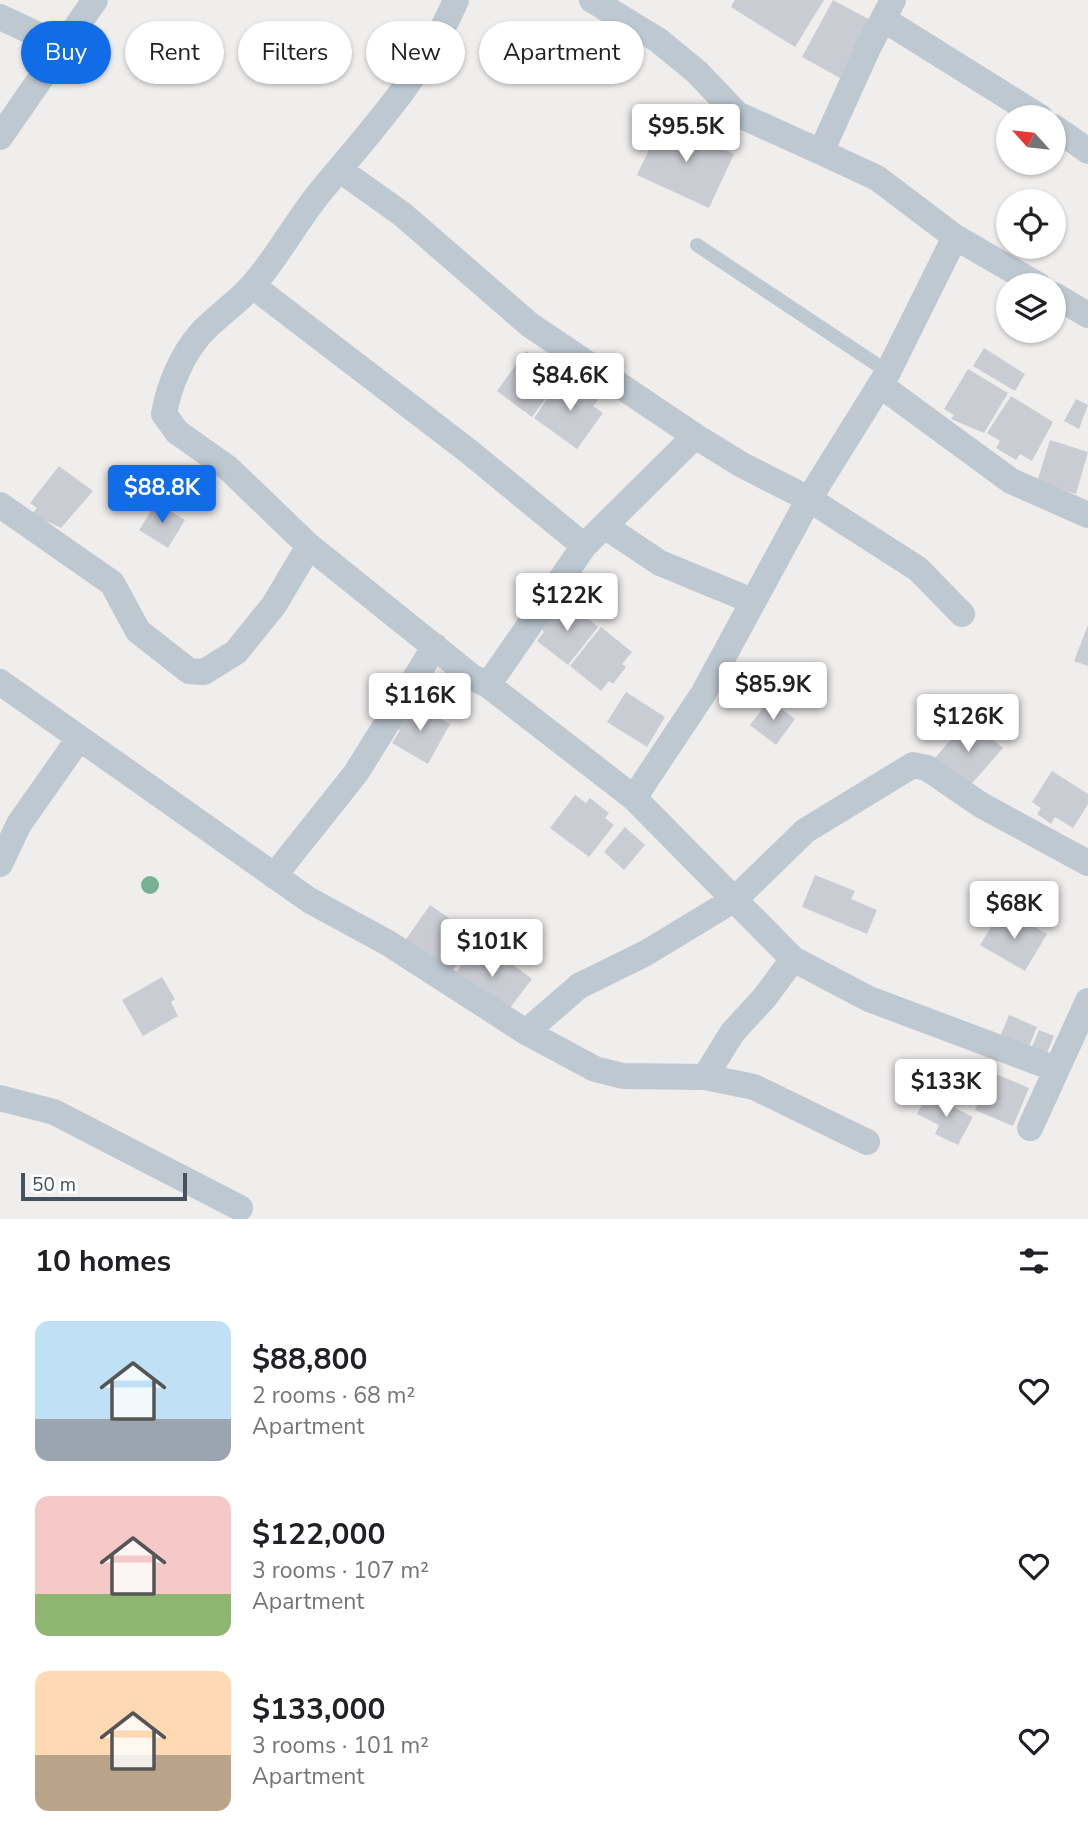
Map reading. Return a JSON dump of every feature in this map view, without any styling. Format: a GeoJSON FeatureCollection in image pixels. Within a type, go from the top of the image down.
{"type":"FeatureCollection","features":[{"type":"Feature","properties":{"kind":"street"},"geometry":{"type":"LineString","coordinates":[[80,21],[95,0]]}},
{"type":"Feature","properties":{"kind":"street"},"geometry":{"type":"LineString","coordinates":[[456,0],[445,25],[362,145],[319,192],[253,286],[201,334],[179,368],[167,395],[164,414],[177,432],[228,468],[309,546],[472,677],[488,685],[634,798],[793,959],[869,999],[1056,1069]]}},
{"type":"Feature","properties":{"kind":"street"},"geometry":{"type":"LineString","coordinates":[[592,0],[658,40],[697,72],[737,114],[877,178],[955,237],[1017,273]]}},
{"type":"Feature","properties":{"kind":"street"},"geometry":{"type":"LineString","coordinates":[[821,152],[888,10],[1023,105]]}},
{"type":"Feature","properties":{"kind":"street"},"geometry":{"type":"LineString","coordinates":[[0,17],[21,27]]}},
{"type":"Feature","properties":{"kind":"street"},"geometry":{"type":"LineString","coordinates":[[0,138],[37,84]]}},
{"type":"Feature","properties":{"kind":"street"},"geometry":{"type":"LineString","coordinates":[[1066,135],[1088,151]]}},
{"type":"Feature","properties":{"kind":"street"},"geometry":{"type":"LineString","coordinates":[[340,170],[402,214],[530,325],[695,436],[809,499],[918,569],[962,614]]}},
{"type":"Feature","properties":{"kind":"street"},"geometry":{"type":"LineString","coordinates":[[634,798],[703,694],[809,499],[884,379],[955,237]]}},
{"type":"Feature","properties":{"kind":"street"},"geometry":{"type":"LineString","coordinates":[[253,286],[467,450],[584,546]]}},
{"type":"Feature","properties":{"kind":"street"},"geometry":{"type":"LineString","coordinates":[[1066,302],[1088,315]]}},
{"type":"Feature","properties":{"kind":"street"},"geometry":{"type":"LineString","coordinates":[[884,379],[1012,481],[1088,515]]}},
{"type":"Feature","properties":{"kind":"street"},"geometry":{"type":"LineString","coordinates":[[488,685],[584,546],[695,436]]}},
{"type":"Feature","properties":{"kind":"street"},"geometry":{"type":"LineString","coordinates":[[0,505],[112,583],[138,631],[189,671],[204,672],[236,652],[274,605],[309,546]]}},
{"type":"Feature","properties":{"kind":"street"},"geometry":{"type":"LineString","coordinates":[[606,527],[660,563],[752,601]]}},
{"type":"Feature","properties":{"kind":"street"},"geometry":{"type":"LineString","coordinates":[[274,876],[356,773],[435,646]]}},
{"type":"Feature","properties":{"kind":"street"},"geometry":{"type":"LineString","coordinates":[[0,681],[78,740],[309,900],[388,943],[526,1032],[596,1069],[623,1076],[705,1077],[754,1087],[867,1142]]}},
{"type":"Feature","properties":{"kind":"street"},"geometry":{"type":"LineString","coordinates":[[0,864],[19,824],[78,740]]}},
{"type":"Feature","properties":{"kind":"street"},"geometry":{"type":"LineString","coordinates":[[526,1032],[579,986],[646,953],[735,899],[804,831],[913,765],[927,768],[981,804],[1088,863]]}},
{"type":"Feature","properties":{"kind":"street"},"geometry":{"type":"LineString","coordinates":[[705,1077],[732,1033],[765,997],[793,959]]}},
{"type":"Feature","properties":{"kind":"street"},"geometry":{"type":"LineString","coordinates":[[1030,1128],[1088,1002]]}},
{"type":"Feature","properties":{"kind":"street"},"geometry":{"type":"LineString","coordinates":[[0,1098],[54,1112],[240,1208]]}},
{"type":"Feature","properties":{"kind":"lane"},"geometry":{"type":"LineString","coordinates":[[697,245],[884,379]]}},
{"type":"Feature","properties":{"kind":"building"},"geometry":{"type":"Polygon","coordinates":[[[735,0],[824,0],[795,47],[731,7],[735,0]]]}},
{"type":"Feature","properties":{"kind":"building"},"geometry":{"type":"Polygon","coordinates":[[[833,0],[872,21],[840,78],[802,57],[833,0]]]}},
{"type":"Feature","properties":{"kind":"building"},"geometry":{"type":"Polygon","coordinates":[[[663,120],[734,154],[709,208],[637,175],[663,120]]]}},
{"type":"Feature","properties":{"kind":"building"},"geometry":{"type":"Polygon","coordinates":[[[984,348],[1025,374],[1015,391],[973,366],[984,348]]]}},
{"type":"Feature","properties":{"kind":"building"},"geometry":{"type":"Polygon","coordinates":[[[526,351],[561,377],[532,417],[497,391],[526,351]]]}},
{"type":"Feature","properties":{"kind":"building"},"geometry":{"type":"Polygon","coordinates":[[[968,369],[1008,393],[984,433],[951,419],[954,415],[944,409],[968,369]]]}},
{"type":"Feature","properties":{"kind":"building"},"geometry":{"type":"Polygon","coordinates":[[[559,382],[568,388],[573,382],[598,400],[593,406],[603,413],[577,449],[534,418],[559,382]]]}},
{"type":"Feature","properties":{"kind":"building"},"geometry":{"type":"Polygon","coordinates":[[[1011,396],[1053,422],[1032,461],[1020,454],[1016,460],[996,448],[1000,441],[987,433],[1011,396]]]}},
{"type":"Feature","properties":{"kind":"building"},"geometry":{"type":"Polygon","coordinates":[[[1076,399],[1088,405],[1079,429],[1064,421],[1076,399]]]}},
{"type":"Feature","properties":{"kind":"building"},"geometry":{"type":"Polygon","coordinates":[[[1050,440],[1088,452],[1076,494],[1037,482],[1050,440]]]}},
{"type":"Feature","properties":{"kind":"building"},"geometry":{"type":"Polygon","coordinates":[[[59,466],[93,491],[61,528],[49,522],[41,525],[31,515],[37,508],[30,503],[59,466]]]}},
{"type":"Feature","properties":{"kind":"building"},"geometry":{"type":"Polygon","coordinates":[[[156,503],[185,520],[168,548],[139,530],[156,503]]]}},
{"type":"Feature","properties":{"kind":"building"},"geometry":{"type":"Polygon","coordinates":[[[568,602],[598,627],[568,665],[537,641],[544,632],[541,628],[555,611],[559,614],[568,602]]]}},
{"type":"Feature","properties":{"kind":"building"},"geometry":{"type":"Polygon","coordinates":[[[1088,625],[1088,666],[1074,661],[1088,625]]]}},
{"type":"Feature","properties":{"kind":"building"},"geometry":{"type":"Polygon","coordinates":[[[601,627],[632,652],[622,664],[626,667],[613,684],[609,681],[601,691],[570,666],[601,627]]]}},
{"type":"Feature","properties":{"kind":"building"},"geometry":{"type":"Polygon","coordinates":[[[626,692],[665,717],[647,747],[607,722],[626,692]]]}},
{"type":"Feature","properties":{"kind":"building"},"geometry":{"type":"Polygon","coordinates":[[[769,700],[795,719],[776,745],[750,725],[769,700]]]}},
{"type":"Feature","properties":{"kind":"building"},"geometry":{"type":"Polygon","coordinates":[[[415,704],[450,724],[428,764],[392,743],[400,730],[393,727],[404,708],[411,712],[415,704]]]}},
{"type":"Feature","properties":{"kind":"building"},"geometry":{"type":"Polygon","coordinates":[[[969,719],[1003,748],[968,788],[934,759],[969,719]]]}},
{"type":"Feature","properties":{"kind":"building"},"geometry":{"type":"Polygon","coordinates":[[[1052,771],[1088,794],[1088,804],[1073,828],[1055,817],[1051,824],[1037,814],[1041,808],[1032,802],[1052,771]]]}},
{"type":"Feature","properties":{"kind":"building"},"geometry":{"type":"Polygon","coordinates":[[[575,795],[586,803],[590,798],[609,813],[605,818],[614,825],[589,857],[550,828],[575,795]]]}},
{"type":"Feature","properties":{"kind":"building"},"geometry":{"type":"Polygon","coordinates":[[[625,827],[645,845],[624,870],[604,852],[625,827]]]}},
{"type":"Feature","properties":{"kind":"building"},"geometry":{"type":"Polygon","coordinates":[[[815,875],[855,891],[851,899],[877,910],[867,934],[802,907],[815,875]]]}},
{"type":"Feature","properties":{"kind":"building"},"geometry":{"type":"Polygon","coordinates":[[[430,905],[476,937],[450,974],[404,942],[430,905]]]}},
{"type":"Feature","properties":{"kind":"building"},"geometry":{"type":"Polygon","coordinates":[[[1001,911],[1015,920],[1015,924],[1031,925],[1047,934],[1025,971],[980,945],[1001,911]]]}},
{"type":"Feature","properties":{"kind":"building"},"geometry":{"type":"Polygon","coordinates":[[[480,940],[532,979],[503,1017],[452,978],[480,940]]]}},
{"type":"Feature","properties":{"kind":"building"},"geometry":{"type":"Polygon","coordinates":[[[162,977],[175,999],[171,1002],[178,1016],[143,1036],[122,1000],[162,977]]]}},
{"type":"Feature","properties":{"kind":"building"},"geometry":{"type":"Polygon","coordinates":[[[1009,1015],[1037,1027],[1028,1049],[1000,1037],[1009,1015]]]}},
{"type":"Feature","properties":{"kind":"building"},"geometry":{"type":"Polygon","coordinates":[[[1039,1030],[1054,1036],[1046,1055],[1031,1049],[1039,1030]]]}},
{"type":"Feature","properties":{"kind":"building"},"geometry":{"type":"Polygon","coordinates":[[[991,1072],[1029,1088],[1013,1126],[975,1110],[991,1072]]]}},
{"type":"Feature","properties":{"kind":"building"},"geometry":{"type":"Polygon","coordinates":[[[928,1094],[973,1117],[958,1145],[935,1134],[939,1125],[917,1114],[928,1094]]]}}]}
